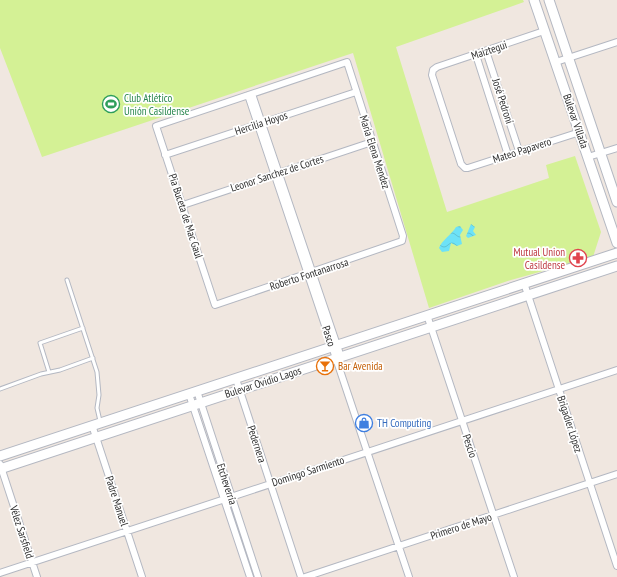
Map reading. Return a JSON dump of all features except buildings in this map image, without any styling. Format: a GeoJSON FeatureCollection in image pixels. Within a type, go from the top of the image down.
{"type":"FeatureCollection","features":[{"type":"Feature","properties":{"kind":"main road","name":"Bulevar Villada"},"geometry":{"type":"LineString","coordinates":[[534,0],[617,243]]}},
{"type":"Feature","properties":{"kind":"main road","name":"Bulevar Villada"},"geometry":{"type":"LineString","coordinates":[[549,0],[617,202]]}},
{"type":"Feature","properties":{"kind":"main road","name":"Bulevar Ovidio Lagos"},"geometry":{"type":"LineString","coordinates":[[0,456],[617,253]]}},
{"type":"Feature","properties":{"kind":"main road","name":"Bulevar Ovidio Lagos"},"geometry":{"type":"LineString","coordinates":[[0,467],[96,437],[617,266]]}},
{"type":"Feature","properties":{"kind":"street","name":"Maiztegui"},"geometry":{"type":"LineString","coordinates":[[465,168],[461,164],[432,74],[433,70],[437,67],[544,31]]}},
{"type":"Feature","properties":{"kind":"street"},"geometry":{"type":"LineString","coordinates":[[556,62],[617,42]]}},
{"type":"Feature","properties":{"kind":"street","name":"José Pedroni"},"geometry":{"type":"LineString","coordinates":[[486,51],[519,151]]}},
{"type":"Feature","properties":{"kind":"street","name":"José Pedroni"},"geometry":{"type":"LineString","coordinates":[[476,55],[508,155]]}},
{"type":"Feature","properties":{"kind":"street","name":"Maria Elena Mendez"},"geometry":{"type":"LineString","coordinates":[[250,95],[346,62],[403,236],[402,241]]}},
{"type":"Feature","properties":{"kind":"street","name":"Hercilia Hoyos"},"geometry":{"type":"LineString","coordinates":[[165,155],[356,92]]}},
{"type":"Feature","properties":{"kind":"street","name":"Pasco"},"geometry":{"type":"LineString","coordinates":[[250,95],[339,357],[367,451],[409,577]]}},
{"type":"Feature","properties":{"kind":"street","name":"Pia Buceta de Mac Gaul"},"geometry":{"type":"LineString","coordinates":[[215,305],[156,126],[250,95]]}},
{"type":"Feature","properties":{"kind":"street","name":"Mateo Papavero"},"geometry":{"type":"LineString","coordinates":[[465,168],[580,132]]}},
{"type":"Feature","properties":{"kind":"street","name":"Leonor Sanchez de Cortes"},"geometry":{"type":"LineString","coordinates":[[183,205],[372,142]]}},
{"type":"Feature","properties":{"kind":"street"},"geometry":{"type":"LineString","coordinates":[[588,157],[617,148]]}},
{"type":"Feature","properties":{"kind":"street","name":"Roberto Fontanarrosa"},"geometry":{"type":"LineString","coordinates":[[215,305],[402,241]]}},
{"type":"Feature","properties":{"kind":"street","name":"Brigadier López"},"geometry":{"type":"LineString","coordinates":[[524,283],[617,566]]}},
{"type":"Feature","properties":{"kind":"street","name":"Pescio"},"geometry":{"type":"LineString","coordinates":[[427,315],[514,577]]}},
{"type":"Feature","properties":{"kind":"street","name":"Domingo Sarmiento"},"geometry":{"type":"LineString","coordinates":[[0,573],[558,388],[617,370]]}},
{"type":"Feature","properties":{"kind":"street","name":"Pedernera"},"geometry":{"type":"LineString","coordinates":[[236,378],[301,577]]}},
{"type":"Feature","properties":{"kind":"street","name":"Etcheverría"},"geometry":{"type":"LineString","coordinates":[[193,392],[231,496],[258,577]]}},
{"type":"Feature","properties":{"kind":"street","name":"Etcheverría"},"geometry":{"type":"LineString","coordinates":[[197,404],[224,498],[250,577]]}},
{"type":"Feature","properties":{"kind":"street","name":"Padre Manuel"},"geometry":{"type":"LineString","coordinates":[[97,424],[96,437],[142,577]]}},
{"type":"Feature","properties":{"kind":"street","name":"Vélez Sarsfield"},"geometry":{"type":"LineString","coordinates":[[0,467],[37,577]]}},
{"type":"Feature","properties":{"kind":"street","name":"Primero de Mayo"},"geometry":{"type":"LineString","coordinates":[[305,577],[617,474]]}},
{"type":"Feature","properties":{"kind":"lane"},"geometry":{"type":"LineString","coordinates":[[67,280],[97,372],[99,396],[97,424]]}},
{"type":"Feature","properties":{"kind":"lane"},"geometry":{"type":"LineString","coordinates":[[49,372],[40,343],[83,328]]}},
{"type":"Feature","properties":{"kind":"lane"},"geometry":{"type":"LineString","coordinates":[[0,389],[93,358]]}},
{"type":"Feature","properties":{"kind":"green space","name":"Club Atlético Unión Casildense"},"geometry":{"type":"Polygon","coordinates":[[[0,0],[523,0],[524,2],[396,47],[447,212],[549,178],[546,165],[575,156],[601,232],[593,257],[511,280],[429,308],[353,53],[42,157],[0,48],[0,0]]]}},
{"type":"Feature","properties":{"kind":"water"},"geometry":{"type":"Polygon","coordinates":[[[471,224],[475,227],[473,231],[476,235],[468,238],[466,236],[471,224]]]}},
{"type":"Feature","properties":{"kind":"water"},"geometry":{"type":"Polygon","coordinates":[[[460,226],[463,230],[460,235],[462,244],[457,246],[451,243],[449,251],[442,252],[439,248],[442,243],[456,227],[460,226]]]}},
{"type":"Feature","properties":{"kind":"place","name":"Club Atlético Unión Casildense"},"geometry":{"type":"Point","coordinates":[111,104]}},
{"type":"Feature","properties":{"kind":"place","name":"Mutual Union Casildense"},"geometry":{"type":"Point","coordinates":[578,258]}},
{"type":"Feature","properties":{"kind":"place","name":"Bar Avenida"},"geometry":{"type":"Point","coordinates":[325,366]}},
{"type":"Feature","properties":{"kind":"place","name":"TH Computing"},"geometry":{"type":"Point","coordinates":[364,423]}}]}
